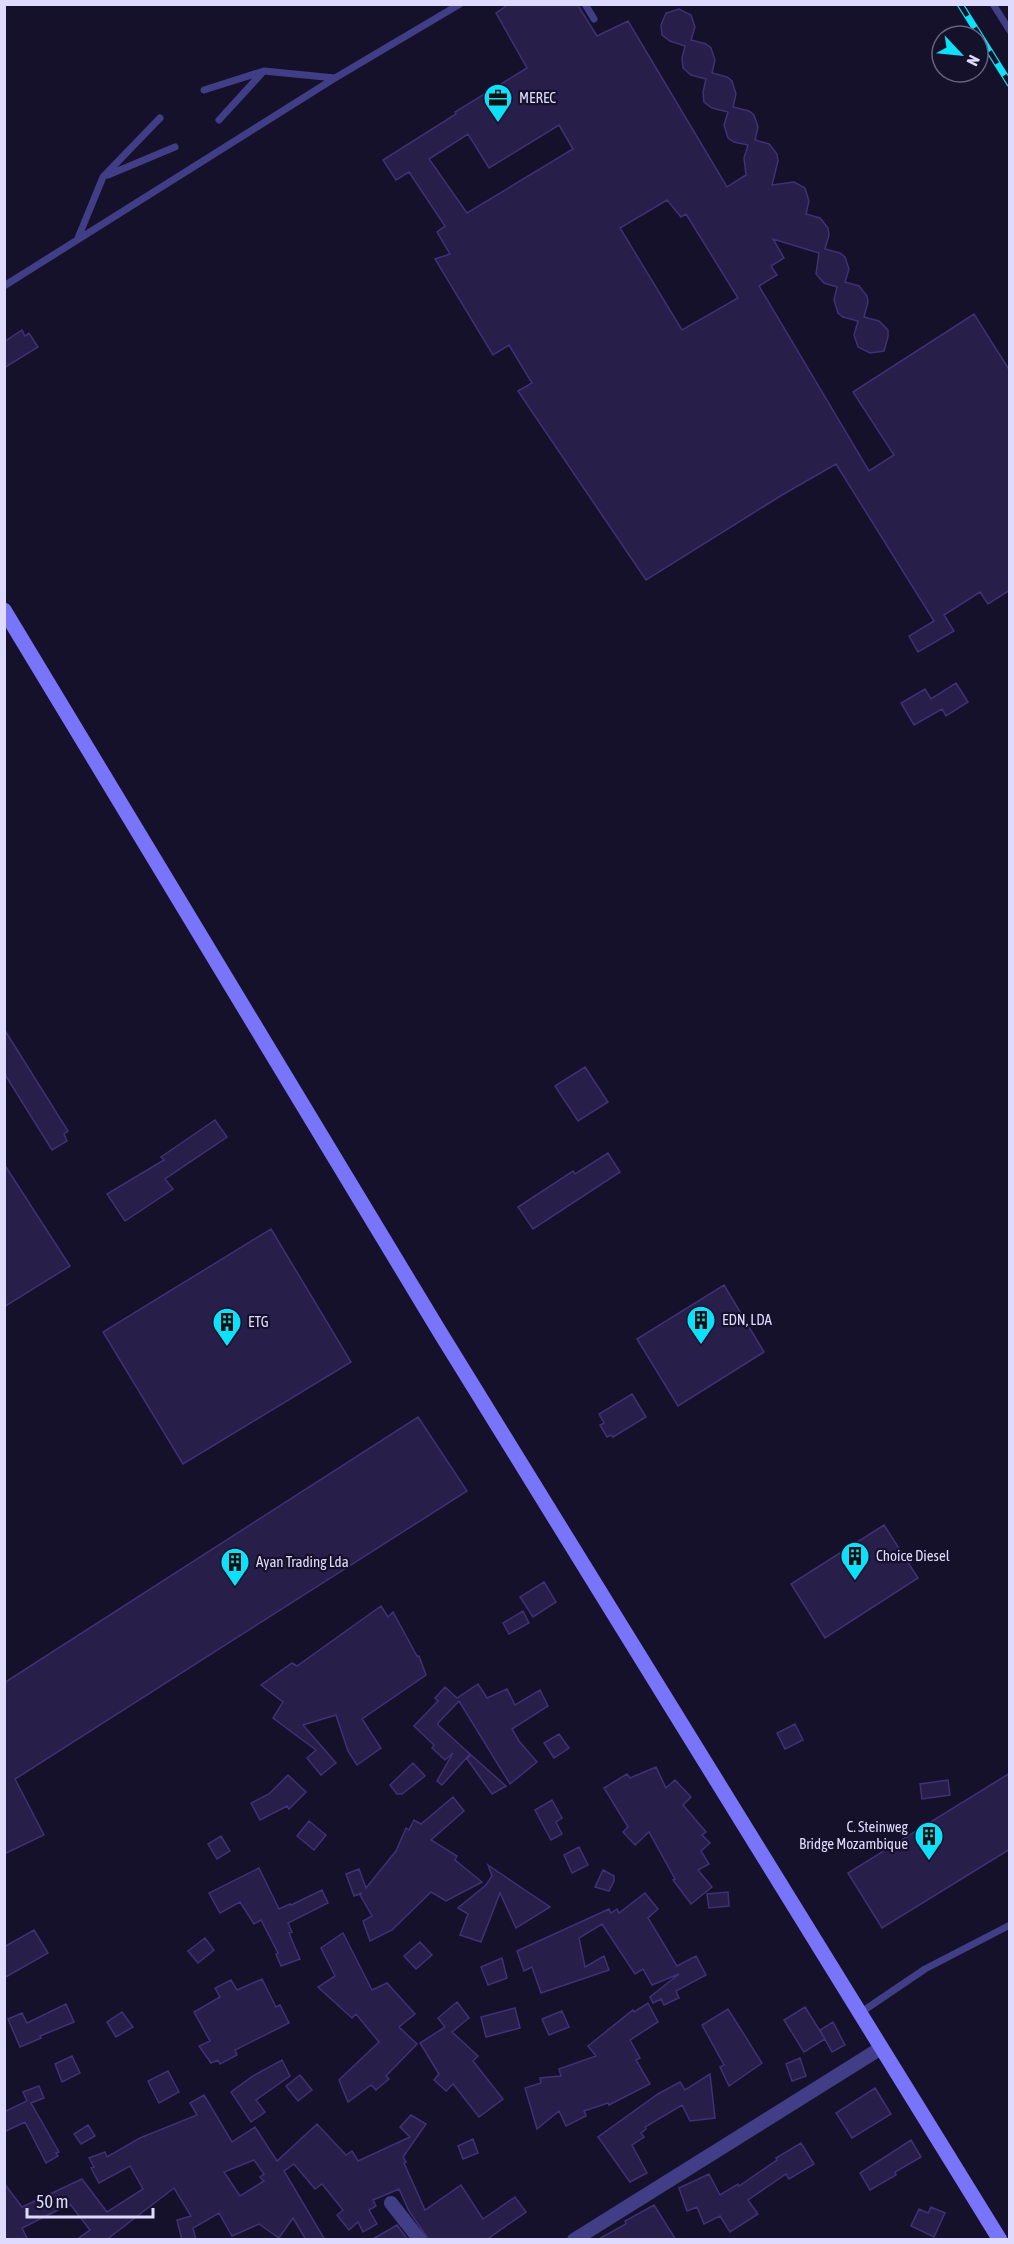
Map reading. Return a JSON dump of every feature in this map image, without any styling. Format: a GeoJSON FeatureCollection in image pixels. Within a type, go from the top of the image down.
{"type":"FeatureCollection","features":[{"type":"Feature","properties":{"kind":"main road"},"geometry":{"type":"LineString","coordinates":[[4,610],[441,1334],[1000,2240]]}},
{"type":"Feature","properties":{"kind":"street"},"geometry":{"type":"LineString","coordinates":[[574,2240],[881,2048]]}},
{"type":"Feature","properties":{"kind":"street"},"geometry":{"type":"LineString","coordinates":[[391,2203],[420,2240]]}},
{"type":"Feature","properties":{"kind":"lane"},"geometry":{"type":"LineString","coordinates":[[4,286],[334,78],[460,4]]}},
{"type":"Feature","properties":{"kind":"lane"},"geometry":{"type":"LineString","coordinates":[[585,4],[594,19]]}},
{"type":"Feature","properties":{"kind":"lane"},"geometry":{"type":"LineString","coordinates":[[993,4],[1010,31]]}},
{"type":"Feature","properties":{"kind":"lane"},"geometry":{"type":"LineString","coordinates":[[204,90],[264,70],[334,78]]}},
{"type":"Feature","properties":{"kind":"lane"},"geometry":{"type":"LineString","coordinates":[[219,120],[264,70]]}},
{"type":"Feature","properties":{"kind":"lane"},"geometry":{"type":"LineString","coordinates":[[78,238],[103,177],[160,118]]}},
{"type":"Feature","properties":{"kind":"lane"},"geometry":{"type":"LineString","coordinates":[[103,177],[175,147]]}},
{"type":"Feature","properties":{"kind":"lane"},"geometry":{"type":"LineString","coordinates":[[860,2013],[925,1969],[1010,1925]]}},
{"type":"Feature","properties":{"kind":"building"},"geometry":{"type":"Polygon","coordinates":[[[509,4],[577,4],[597,36],[628,21],[727,187],[746,175],[744,158],[748,145],[728,138],[724,125],[728,112],[712,108],[704,102],[703,92],[706,79],[691,75],[683,68],[682,58],[685,46],[670,41],[662,35],[661,25],[666,13],[679,9],[691,15],[695,27],[691,40],[706,44],[711,48],[715,60],[712,73],[727,77],[732,81],[736,94],[733,107],[749,111],[754,115],[758,127],[755,140],[769,144],[777,154],[778,161],[772,185],[794,182],[805,188],[809,201],[806,214],[820,218],[828,228],[829,235],[825,249],[840,253],[845,257],[849,269],[845,282],[859,286],[867,296],[868,302],[864,317],[879,321],[888,330],[884,351],[870,353],[858,347],[854,335],[858,321],[843,317],[838,313],[834,300],[837,287],[824,283],[816,274],[819,253],[773,239],[784,258],[771,266],[777,275],[759,286],[869,471],[894,455],[853,392],[974,314],[1010,371],[1010,590],[988,604],[980,592],[944,615],[954,631],[918,652],[909,636],[934,621],[836,464],[646,580],[518,391],[532,383],[509,345],[493,355],[435,259],[450,254],[437,232],[445,226],[409,172],[396,180],[383,160],[527,68],[496,13],[509,4]],[[559,125],[489,168],[468,134],[429,159],[467,213],[573,149],[559,125]],[[667,200],[620,228],[682,330],[738,298],[686,214],[681,217],[667,200]]]}},
{"type":"Feature","properties":{"kind":"building"},"geometry":{"type":"Polygon","coordinates":[[[22,330],[25,336],[29,333],[38,347],[4,368],[4,342],[22,330]]]}},
{"type":"Feature","properties":{"kind":"building"},"geometry":{"type":"Polygon","coordinates":[[[956,683],[968,702],[946,716],[942,709],[914,725],[901,703],[925,689],[931,699],[956,683]]]}},
{"type":"Feature","properties":{"kind":"building"},"geometry":{"type":"Polygon","coordinates":[[[4,1029],[68,1131],[64,1134],[67,1141],[52,1150],[4,1073],[4,1029]]]}},
{"type":"Feature","properties":{"kind":"building"},"geometry":{"type":"Polygon","coordinates":[[[585,1067],[608,1102],[578,1121],[555,1086],[585,1067]]]}},
{"type":"Feature","properties":{"kind":"building"},"geometry":{"type":"Polygon","coordinates":[[[215,1120],[227,1137],[165,1179],[173,1189],[125,1221],[107,1194],[164,1160],[161,1157],[215,1120]]]}},
{"type":"Feature","properties":{"kind":"building"},"geometry":{"type":"Polygon","coordinates":[[[608,1153],[620,1172],[533,1229],[518,1207],[573,1171],[575,1174],[608,1153]]]}},
{"type":"Feature","properties":{"kind":"building"},"geometry":{"type":"Polygon","coordinates":[[[4,1164],[70,1266],[4,1307],[4,1164]]]}},
{"type":"Feature","properties":{"kind":"building","name":"ETG"},"geometry":{"type":"Polygon","coordinates":[[[271,1229],[351,1362],[183,1464],[103,1332],[271,1229]]]}},
{"type":"Feature","properties":{"kind":"building","name":"EDN, LDA"},"geometry":{"type":"Polygon","coordinates":[[[724,1285],[764,1352],[678,1406],[637,1339],[724,1285]]]}},
{"type":"Feature","properties":{"kind":"building"},"geometry":{"type":"Polygon","coordinates":[[[632,1394],[646,1417],[613,1437],[611,1435],[607,1437],[600,1425],[604,1423],[599,1414],[632,1394]]]}},
{"type":"Feature","properties":{"kind":"building","name":"Ayan Trading Lda"},"geometry":{"type":"Polygon","coordinates":[[[418,1417],[467,1491],[15,1779],[44,1835],[4,1854],[4,1683],[418,1417]]]}},
{"type":"Feature","properties":{"kind":"building","name":"Choice Diesel"},"geometry":{"type":"Polygon","coordinates":[[[884,1525],[918,1578],[825,1638],[791,1584],[884,1525]]]}},
{"type":"Feature","properties":{"kind":"building"},"geometry":{"type":"Polygon","coordinates":[[[544,1582],[556,1602],[533,1617],[520,1597],[544,1582]]]}},
{"type":"Feature","properties":{"kind":"building"},"geometry":{"type":"Polygon","coordinates":[[[381,1606],[388,1617],[393,1612],[419,1656],[426,1675],[362,1719],[381,1748],[357,1765],[348,1751],[336,1715],[303,1725],[336,1763],[321,1775],[307,1758],[316,1750],[273,1718],[283,1702],[261,1685],[292,1663],[297,1666],[381,1606]]]}},
{"type":"Feature","properties":{"kind":"building"},"geometry":{"type":"Polygon","coordinates":[[[523,1611],[529,1623],[509,1634],[503,1623],[523,1611]]]}},
{"type":"Feature","properties":{"kind":"building"},"geometry":{"type":"Polygon","coordinates":[[[478,1684],[487,1698],[507,1689],[515,1705],[540,1690],[548,1706],[512,1729],[537,1762],[510,1784],[459,1701],[438,1725],[470,1754],[442,1785],[437,1781],[453,1753],[445,1760],[432,1748],[434,1745],[414,1726],[438,1701],[435,1698],[445,1687],[457,1698],[478,1684]]]}},
{"type":"Feature","properties":{"kind":"building"},"geometry":{"type":"Polygon","coordinates":[[[795,1724],[803,1740],[785,1749],[777,1733],[795,1724]]]}},
{"type":"Feature","properties":{"kind":"building"},"geometry":{"type":"Polygon","coordinates":[[[559,1734],[569,1748],[554,1758],[544,1743],[559,1734]]]}},
{"type":"Feature","properties":{"kind":"building"},"geometry":{"type":"Polygon","coordinates":[[[471,1755],[506,1786],[492,1794],[467,1759],[471,1755]]]}},
{"type":"Feature","properties":{"kind":"building"},"geometry":{"type":"Polygon","coordinates":[[[413,1763],[425,1776],[402,1794],[397,1794],[390,1785],[413,1763]]]}},
{"type":"Feature","properties":{"kind":"building"},"geometry":{"type":"Polygon","coordinates":[[[656,1767],[666,1788],[675,1780],[691,1797],[683,1805],[706,1832],[702,1835],[710,1843],[701,1851],[709,1864],[698,1870],[712,1887],[691,1904],[673,1880],[675,1879],[649,1832],[635,1845],[623,1832],[628,1827],[604,1788],[627,1774],[630,1778],[656,1767]]]}},
{"type":"Feature","properties":{"kind":"building","name":"C. Steinweg Bridge Mozambique"},"geometry":{"type":"Polygon","coordinates":[[[1010,1773],[1010,1849],[882,1928],[848,1873],[1010,1773]]]}},
{"type":"Feature","properties":{"kind":"building"},"geometry":{"type":"Polygon","coordinates":[[[288,1775],[306,1792],[289,1809],[287,1806],[260,1820],[251,1803],[269,1794],[288,1775]]]}},
{"type":"Feature","properties":{"kind":"building"},"geometry":{"type":"Polygon","coordinates":[[[948,1780],[950,1795],[922,1799],[920,1784],[948,1780]]]}},
{"type":"Feature","properties":{"kind":"building"},"geometry":{"type":"Polygon","coordinates":[[[453,1797],[464,1811],[431,1840],[457,1856],[455,1860],[482,1882],[446,1901],[431,1892],[392,1930],[370,1941],[363,1921],[372,1916],[360,1895],[362,1893],[354,1896],[346,1874],[359,1869],[366,1888],[396,1851],[406,1828],[409,1830],[414,1820],[421,1824],[453,1797]]]}},
{"type":"Feature","properties":{"kind":"building"},"geometry":{"type":"Polygon","coordinates":[[[552,1800],[562,1818],[556,1822],[562,1834],[551,1840],[535,1810],[552,1800]]]}},
{"type":"Feature","properties":{"kind":"building"},"geometry":{"type":"Polygon","coordinates":[[[309,1821],[326,1835],[314,1850],[297,1836],[309,1821]]]}},
{"type":"Feature","properties":{"kind":"building"},"geometry":{"type":"Polygon","coordinates":[[[221,1836],[230,1851],[217,1859],[208,1844],[221,1836]]]}},
{"type":"Feature","properties":{"kind":"building"},"geometry":{"type":"Polygon","coordinates":[[[579,1847],[588,1865],[572,1873],[564,1855],[579,1847]]]}},
{"type":"Feature","properties":{"kind":"building"},"geometry":{"type":"Polygon","coordinates":[[[488,1865],[550,1907],[516,1928],[500,1893],[481,1942],[460,1935],[468,1914],[458,1908],[486,1885],[492,1876],[488,1865]]]}},
{"type":"Feature","properties":{"kind":"building"},"geometry":{"type":"Polygon","coordinates":[[[259,1868],[279,1909],[322,1890],[328,1903],[288,1923],[292,1932],[289,1933],[300,1959],[281,1966],[276,1954],[278,1953],[261,1920],[254,1924],[240,1902],[220,1913],[209,1893],[259,1868]]]}},
{"type":"Feature","properties":{"kind":"building"},"geometry":{"type":"Polygon","coordinates":[[[603,1870],[614,1876],[609,1891],[595,1887],[603,1870]]]}},
{"type":"Feature","properties":{"kind":"building"},"geometry":{"type":"Polygon","coordinates":[[[728,1892],[729,1906],[709,1908],[707,1894],[728,1892]]]}},
{"type":"Feature","properties":{"kind":"building"},"geometry":{"type":"Polygon","coordinates":[[[645,1893],[658,1909],[648,1918],[677,1966],[696,1956],[706,1975],[676,1991],[679,1998],[664,2005],[661,1999],[653,2003],[650,1997],[679,1974],[652,1985],[643,1969],[635,1974],[602,1924],[579,1938],[585,1967],[604,1956],[609,1970],[541,1993],[532,1967],[524,1971],[517,1951],[609,1909],[611,1913],[617,1909],[619,1913],[645,1893]]]}},
{"type":"Feature","properties":{"kind":"building"},"geometry":{"type":"Polygon","coordinates":[[[34,1930],[48,1953],[4,1978],[4,1947],[34,1930]]]}},
{"type":"Feature","properties":{"kind":"building"},"geometry":{"type":"Polygon","coordinates":[[[343,1933],[372,1990],[387,1983],[415,2014],[399,2027],[417,2044],[386,2076],[389,2079],[376,2090],[371,2085],[348,2102],[339,2080],[379,2042],[356,2014],[352,2018],[318,1987],[335,1976],[321,1948],[343,1933]]]}},
{"type":"Feature","properties":{"kind":"building"},"geometry":{"type":"Polygon","coordinates":[[[205,1938],[214,1950],[198,1963],[188,1951],[205,1938]]]}},
{"type":"Feature","properties":{"kind":"building"},"geometry":{"type":"Polygon","coordinates":[[[420,1942],[432,1955],[416,1969],[404,1956],[420,1942]]]}},
{"type":"Feature","properties":{"kind":"building"},"geometry":{"type":"Polygon","coordinates":[[[502,1958],[507,1978],[488,1985],[481,1967],[502,1958]]]}},
{"type":"Feature","properties":{"kind":"building"},"geometry":{"type":"Polygon","coordinates":[[[262,1979],[276,2007],[280,2005],[289,2023],[235,2050],[237,2055],[220,2064],[218,2060],[211,2063],[199,2046],[210,2041],[194,2012],[220,1997],[215,1988],[231,1980],[237,1990],[262,1979]]]}},
{"type":"Feature","properties":{"kind":"building"},"geometry":{"type":"Polygon","coordinates":[[[457,2002],[469,2018],[452,2032],[478,2056],[473,2061],[503,2099],[479,2117],[453,2084],[446,2091],[434,2080],[439,2074],[420,2043],[445,2027],[438,2018],[457,2002]]]}},
{"type":"Feature","properties":{"kind":"building"},"geometry":{"type":"Polygon","coordinates":[[[648,2003],[658,2022],[630,2040],[640,2058],[636,2060],[650,2084],[609,2105],[608,2103],[584,2111],[586,2116],[566,2126],[559,2111],[537,2129],[525,2088],[541,2083],[540,2078],[561,2076],[559,2069],[596,2056],[588,2046],[633,2010],[634,2012],[648,2003]]]}},
{"type":"Feature","properties":{"kind":"building"},"geometry":{"type":"Polygon","coordinates":[[[66,2004],[74,2022],[20,2047],[8,2019],[22,2013],[27,2023],[66,2004]]]}},
{"type":"Feature","properties":{"kind":"building"},"geometry":{"type":"Polygon","coordinates":[[[805,2007],[825,2039],[804,2052],[784,2020],[805,2007]]]}},
{"type":"Feature","properties":{"kind":"building"},"geometry":{"type":"Polygon","coordinates":[[[515,2008],[520,2028],[486,2037],[481,2017],[515,2008]]]}},
{"type":"Feature","properties":{"kind":"building"},"geometry":{"type":"Polygon","coordinates":[[[728,2009],[762,2063],[729,2086],[720,2067],[724,2065],[702,2025],[728,2009]]]}},
{"type":"Feature","properties":{"kind":"building"},"geometry":{"type":"Polygon","coordinates":[[[562,2011],[569,2027],[549,2035],[542,2019],[562,2011]]]}},
{"type":"Feature","properties":{"kind":"building"},"geometry":{"type":"Polygon","coordinates":[[[122,2012],[133,2027],[116,2037],[107,2022],[122,2012]]]}},
{"type":"Feature","properties":{"kind":"building"},"geometry":{"type":"Polygon","coordinates":[[[833,2022],[845,2045],[832,2052],[820,2030],[833,2022]]]}},
{"type":"Feature","properties":{"kind":"building"},"geometry":{"type":"Polygon","coordinates":[[[72,2056],[80,2073],[62,2082],[55,2064],[72,2056]]]}},
{"type":"Feature","properties":{"kind":"building"},"geometry":{"type":"Polygon","coordinates":[[[800,2058],[806,2076],[792,2081],[786,2064],[800,2058]]]}},
{"type":"Feature","properties":{"kind":"building"},"geometry":{"type":"Polygon","coordinates":[[[282,2060],[290,2076],[256,2100],[265,2112],[251,2122],[231,2092],[253,2076],[282,2060]]]}},
{"type":"Feature","properties":{"kind":"building"},"geometry":{"type":"Polygon","coordinates":[[[168,2071],[179,2092],[159,2103],[148,2081],[168,2071]]]}},
{"type":"Feature","properties":{"kind":"building"},"geometry":{"type":"Polygon","coordinates":[[[710,2074],[715,2118],[690,2121],[682,2105],[645,2127],[646,2129],[641,2133],[644,2137],[632,2145],[647,2173],[630,2182],[598,2137],[658,2094],[680,2082],[685,2090],[710,2074]]]}},
{"type":"Feature","properties":{"kind":"building"},"geometry":{"type":"Polygon","coordinates":[[[300,2075],[312,2090],[298,2101],[286,2086],[300,2075]]]}},
{"type":"Feature","properties":{"kind":"building"},"geometry":{"type":"Polygon","coordinates":[[[39,2086],[44,2098],[31,2103],[59,2152],[56,2153],[58,2156],[46,2163],[25,2122],[4,2132],[4,2112],[27,2101],[23,2092],[39,2086]]]}},
{"type":"Feature","properties":{"kind":"building"},"geometry":{"type":"Polygon","coordinates":[[[875,2088],[891,2114],[852,2138],[836,2113],[875,2088]]]}},
{"type":"Feature","properties":{"kind":"building"},"geometry":{"type":"Polygon","coordinates":[[[204,2095],[232,2142],[255,2127],[277,2161],[317,2124],[346,2155],[352,2151],[358,2161],[410,2137],[400,2127],[411,2115],[426,2124],[403,2157],[425,2210],[461,2185],[483,2219],[515,2197],[526,2212],[486,2240],[429,2240],[409,2211],[399,2189],[373,2200],[376,2206],[369,2210],[377,2224],[363,2232],[358,2222],[349,2230],[337,2215],[343,2210],[322,2184],[315,2189],[294,2164],[284,2171],[325,2240],[306,2240],[293,2218],[279,2238],[259,2224],[232,2236],[219,2213],[193,2228],[196,2240],[182,2240],[177,2220],[191,2216],[174,2188],[106,2240],[76,2240],[90,2230],[70,2204],[22,2228],[28,2240],[4,2240],[4,2183],[22,2207],[82,2179],[107,2212],[143,2189],[130,2166],[99,2183],[91,2168],[94,2167],[89,2158],[105,2152],[107,2157],[140,2138],[197,2115],[190,2103],[204,2095]],[[254,2160],[224,2172],[240,2196],[264,2181],[260,2177],[264,2174],[254,2160]]]}},
{"type":"Feature","properties":{"kind":"building"},"geometry":{"type":"Polygon","coordinates":[[[88,2125],[95,2136],[81,2144],[74,2134],[88,2125]]]}},
{"type":"Feature","properties":{"kind":"building"},"geometry":{"type":"Polygon","coordinates":[[[473,2139],[478,2153],[463,2159],[458,2146],[473,2139]]]}},
{"type":"Feature","properties":{"kind":"building"},"geometry":{"type":"Polygon","coordinates":[[[911,2140],[921,2157],[870,2190],[860,2173],[911,2140]]]}},
{"type":"Feature","properties":{"kind":"building"},"geometry":{"type":"Polygon","coordinates":[[[801,2143],[814,2164],[789,2179],[786,2174],[748,2200],[758,2214],[730,2232],[720,2216],[704,2224],[697,2207],[687,2211],[679,2188],[709,2174],[720,2195],[738,2184],[739,2186],[777,2160],[776,2158],[801,2143]]]}},
{"type":"Feature","properties":{"kind":"building"},"geometry":{"type":"Polygon","coordinates":[[[654,2205],[676,2240],[597,2240],[626,2224],[625,2221],[654,2205]]]}},
{"type":"Feature","properties":{"kind":"building"},"geometry":{"type":"Polygon","coordinates":[[[931,2207],[945,2213],[934,2237],[911,2226],[919,2209],[928,2213],[931,2207]]]}},
{"type":"Feature","properties":{"kind":"building"},"geometry":{"type":"Polygon","coordinates":[[[397,2225],[408,2240],[371,2240],[397,2225]]]}},
{"type":"Feature","properties":{"kind":"railway"},"geometry":{"type":"LineString","coordinates":[[960,4],[1010,84]]}},
{"type":"Feature","properties":{"kind":"place","name":"MEREC"},"geometry":{"type":"Point","coordinates":[498,124]}},
{"type":"Feature","properties":{"kind":"place","name":"EDN, LDA"},"geometry":{"type":"Point","coordinates":[701,1346]}},
{"type":"Feature","properties":{"kind":"place","name":"ETG"},"geometry":{"type":"Point","coordinates":[227,1348]}},
{"type":"Feature","properties":{"kind":"place","name":"Choice Diesel"},"geometry":{"type":"Point","coordinates":[855,1582]}},
{"type":"Feature","properties":{"kind":"place","name":"Ayan Trading Lda"},"geometry":{"type":"Point","coordinates":[235,1588]}},
{"type":"Feature","properties":{"kind":"place","name":"C. Steinweg Bridge Mozambique"},"geometry":{"type":"Point","coordinates":[929,1862]}}]}
